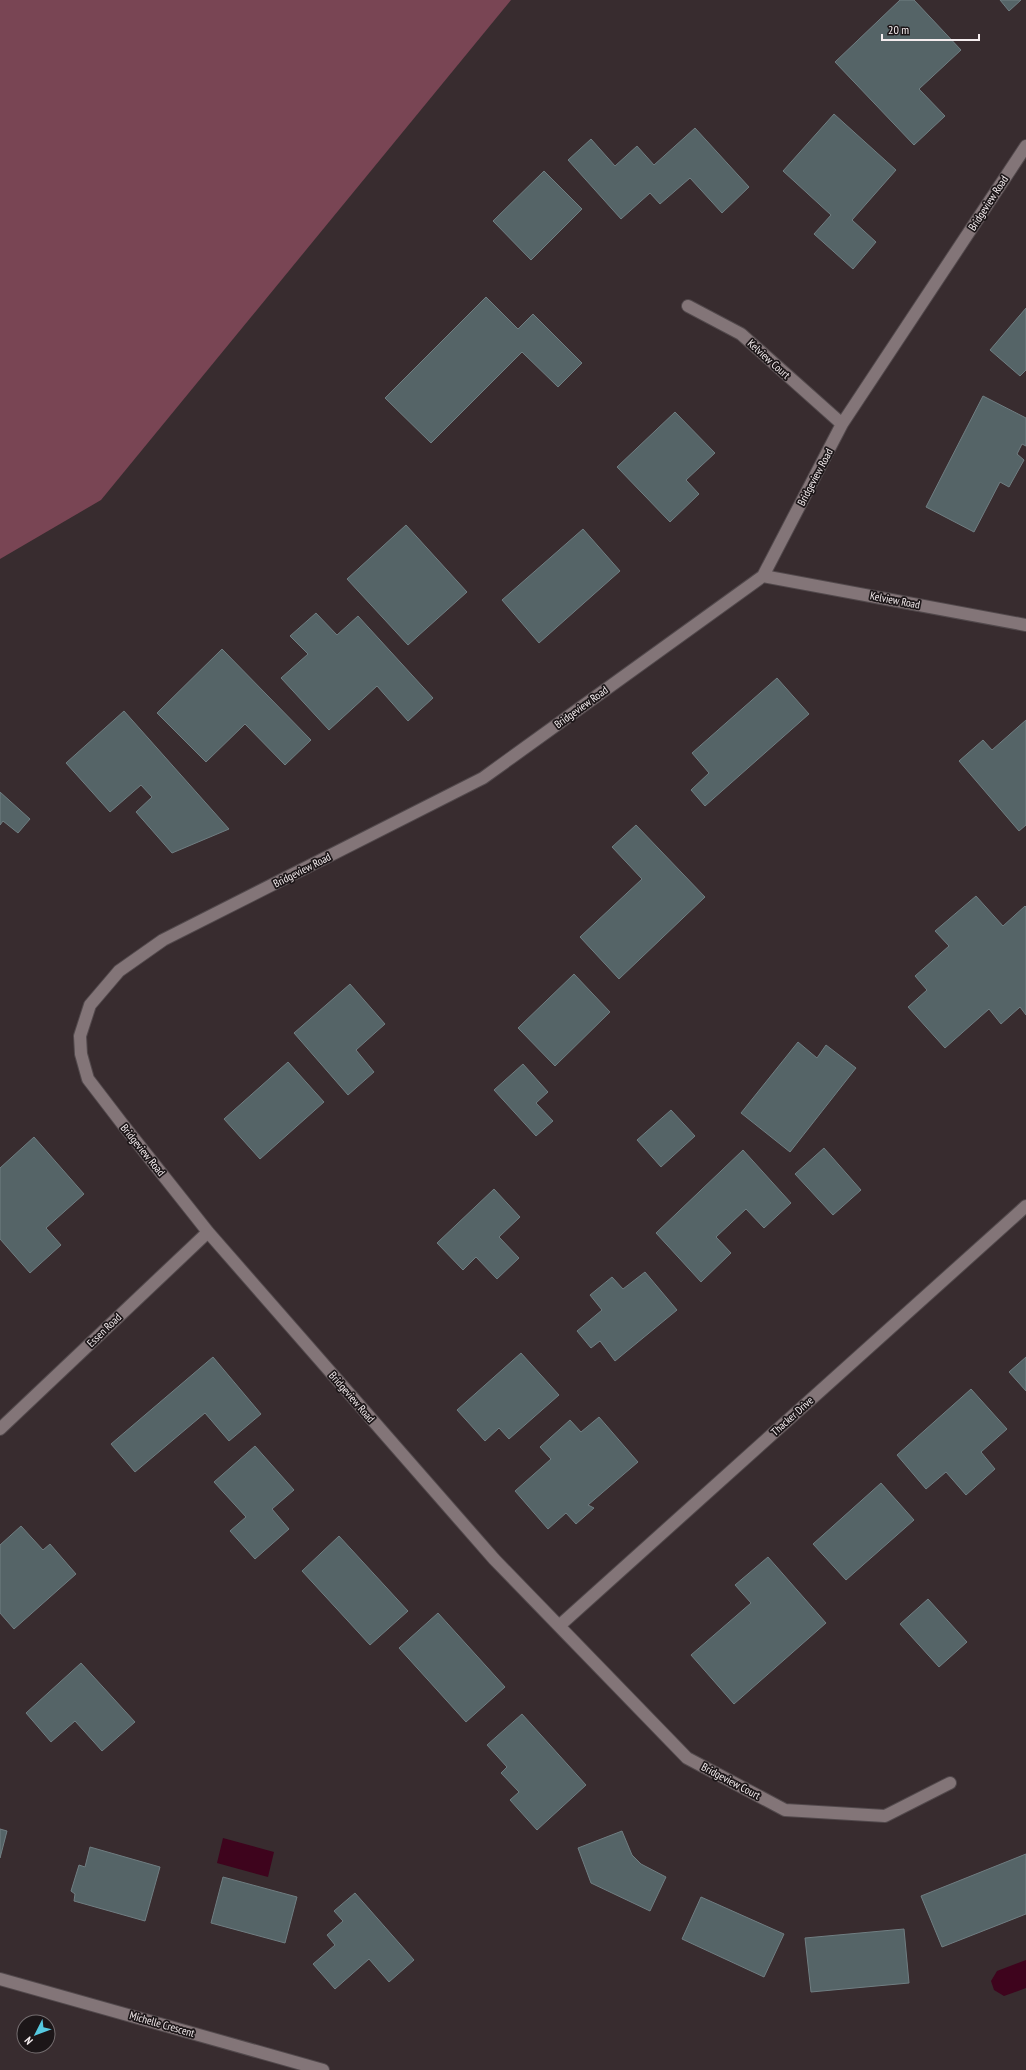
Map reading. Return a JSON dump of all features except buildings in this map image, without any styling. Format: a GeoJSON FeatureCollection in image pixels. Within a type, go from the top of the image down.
{"type":"FeatureCollection","features":[{"type":"Feature","properties":{"kind":"street","name":"Bridgeview Road"},"geometry":{"type":"LineString","coordinates":[[559,1626],[494,1559],[208,1232],[88,1079],[81,1054],[80,1036],[90,1005],[119,971],[163,940],[483,778],[763,576],[842,424],[1026,146]]}},
{"type":"Feature","properties":{"kind":"street","name":"Kelview Court"},"geometry":{"type":"LineString","coordinates":[[688,306],[742,334],[842,424]]}},
{"type":"Feature","properties":{"kind":"street","name":"Kelview Road"},"geometry":{"type":"LineString","coordinates":[[763,576],[1026,625]]}},
{"type":"Feature","properties":{"kind":"street","name":"Thacker Drive"},"geometry":{"type":"LineString","coordinates":[[559,1626],[1026,1206]]}},
{"type":"Feature","properties":{"kind":"street","name":"Essen Road"},"geometry":{"type":"LineString","coordinates":[[0,1429],[208,1232]]}},
{"type":"Feature","properties":{"kind":"street","name":"Bridgeview Court"},"geometry":{"type":"LineString","coordinates":[[559,1626],[687,1758],[785,1810],[885,1816],[950,1783]]}},
{"type":"Feature","properties":{"kind":"street","name":"Michelle Crescent"},"geometry":{"type":"LineString","coordinates":[[0,1979],[323,2070]]}},
{"type":"Feature","properties":{"kind":"shaded area"},"geometry":{"type":"Polygon","coordinates":[[[0,0],[511,0],[101,500],[0,559],[0,0]]]}},
{"type":"Feature","properties":{"kind":"shaded area"},"geometry":{"type":"Polygon","coordinates":[[[223,1838],[274,1852],[268,1877],[217,1863],[223,1838]]]}},
{"type":"Feature","properties":{"kind":"shaded area"},"geometry":{"type":"Polygon","coordinates":[[[1026,1960],[1026,1988],[1004,1996],[994,1990],[991,1981],[997,1971],[1026,1960]]]}}]}
